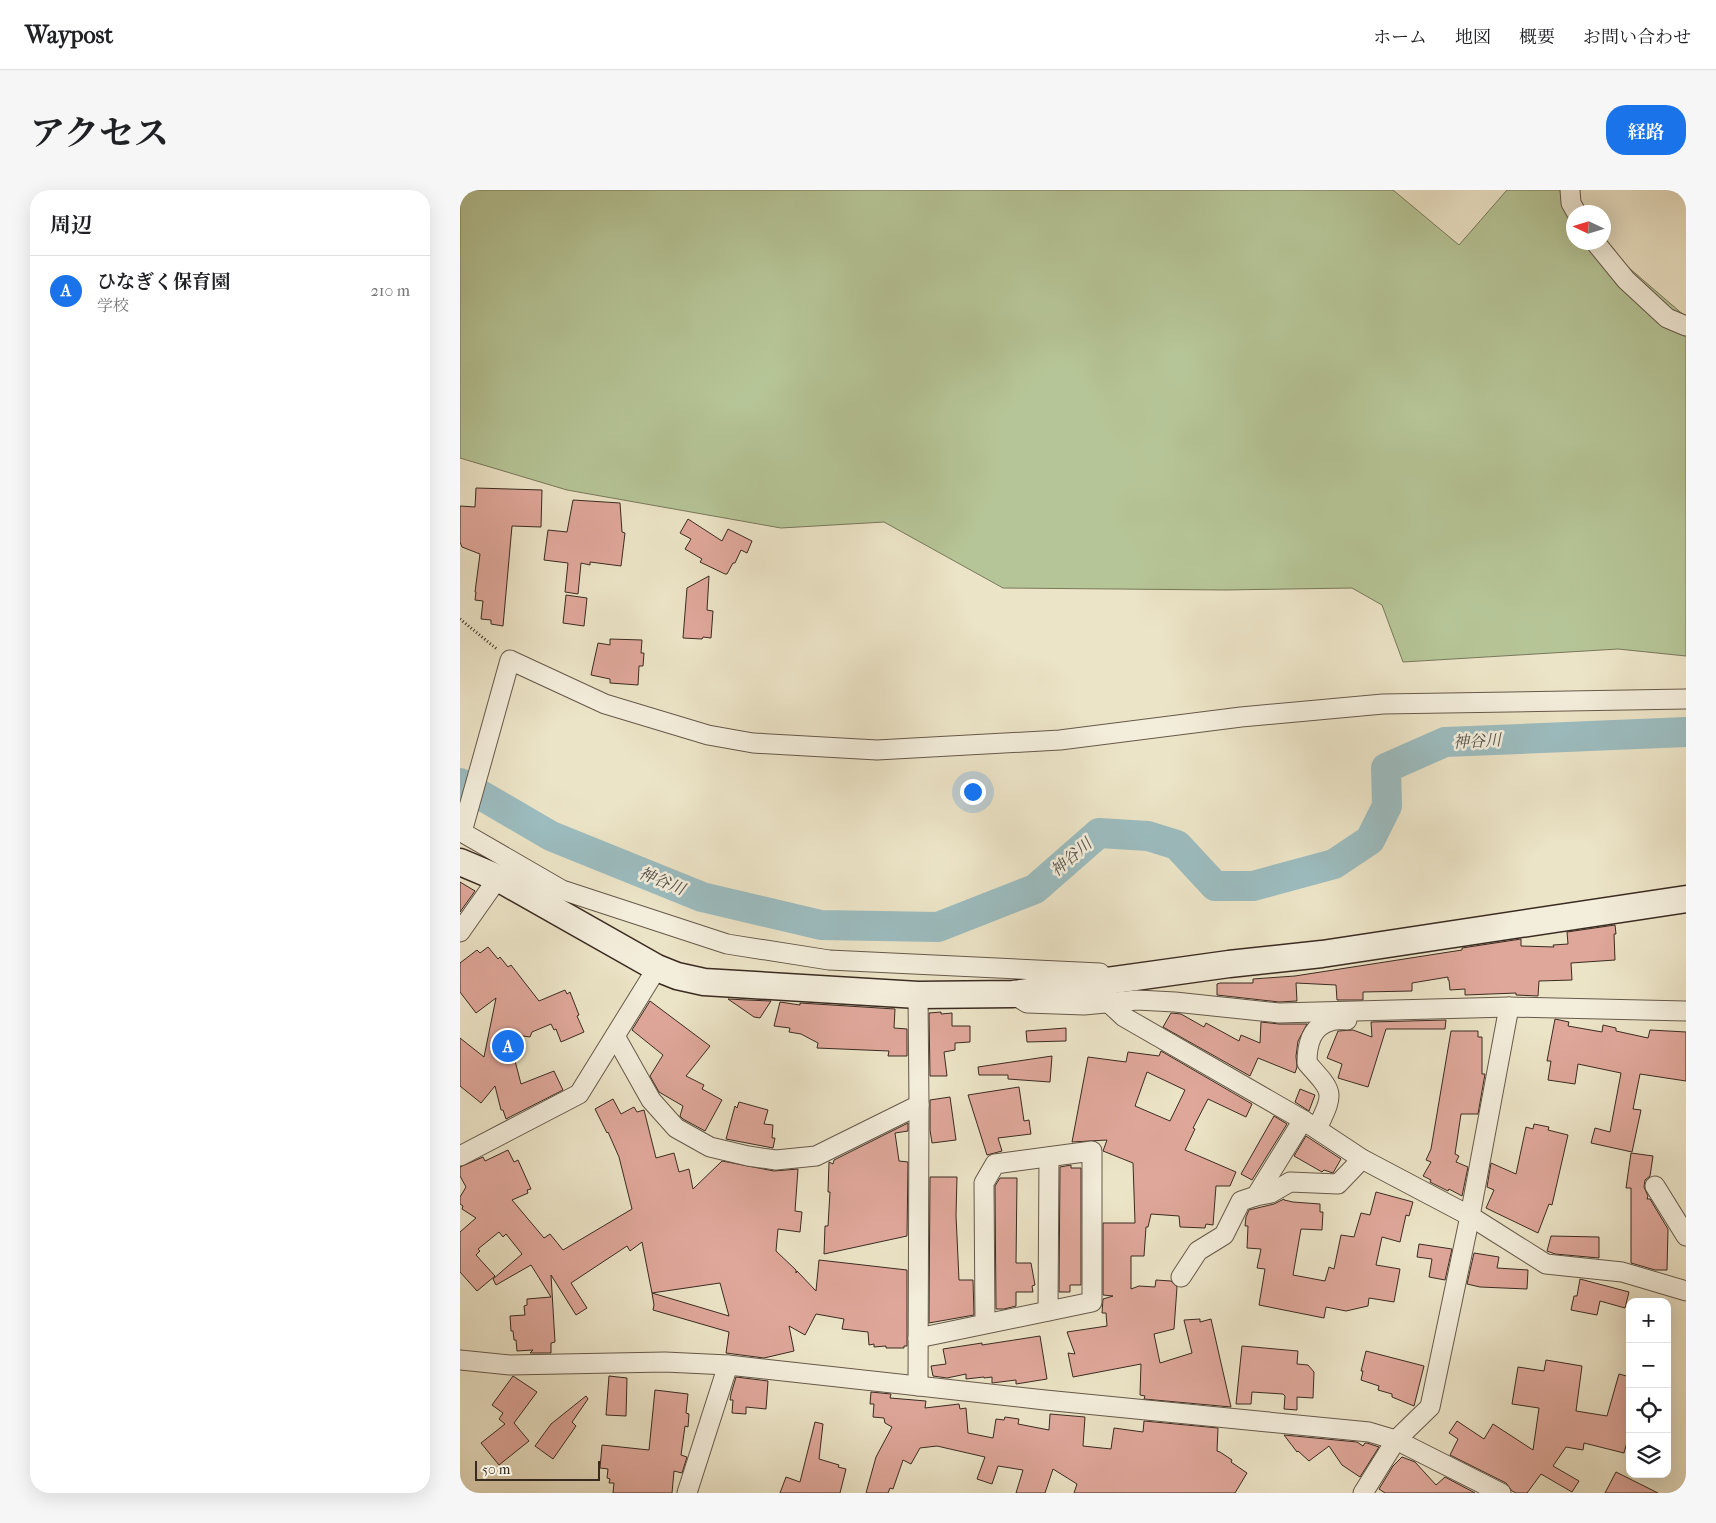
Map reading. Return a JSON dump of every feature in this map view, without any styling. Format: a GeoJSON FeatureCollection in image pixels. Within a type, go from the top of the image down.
{"type":"FeatureCollection","features":[{"type":"Feature","properties":{"kind":"street"},"geometry":{"type":"LineString","coordinates":[[1570,190],[1572,205]]}},
{"type":"Feature","properties":{"kind":"street"},"geometry":{"type":"LineString","coordinates":[[1602,250],[1626,280],[1667,318],[1686,326]]}},
{"type":"Feature","properties":{"kind":"street"},"geometry":{"type":"LineString","coordinates":[[1686,699],[1383,704],[1241,717],[1060,740],[877,750],[753,743],[708,735],[605,704],[509,662],[461,832],[562,890],[727,944],[829,960],[1106,973],[1111,992],[1124,1017],[1310,1124],[1362,1159],[1470,1216],[1546,1264],[1622,1272],[1686,1291]]}},
{"type":"Feature","properties":{"kind":"street"},"geometry":{"type":"LineString","coordinates":[[460,862],[498,878],[657,968],[677,976],[704,982],[918,995],[1111,992],[1322,954],[1686,899]]}},
{"type":"Feature","properties":{"kind":"street"},"geometry":{"type":"LineString","coordinates":[[460,932],[498,878]]}},
{"type":"Feature","properties":{"kind":"street"},"geometry":{"type":"LineString","coordinates":[[460,1156],[579,1094],[657,968]]}},
{"type":"Feature","properties":{"kind":"street"},"geometry":{"type":"LineString","coordinates":[[1111,992],[1137,1000],[1279,1014],[1510,1007],[1686,1011]]}},
{"type":"Feature","properties":{"kind":"street"},"geometry":{"type":"LineString","coordinates":[[918,995],[918,1386]]}},
{"type":"Feature","properties":{"kind":"street"},"geometry":{"type":"LineString","coordinates":[[1363,1493],[1396,1440],[1430,1407],[1470,1216],[1510,1007]]}},
{"type":"Feature","properties":{"kind":"street"},"geometry":{"type":"LineString","coordinates":[[1256,1196],[1330,1100],[1327,1085],[1307,1063],[1307,1048],[1314,1030],[1330,1021],[1356,1020],[1356,1011]]}},
{"type":"Feature","properties":{"kind":"street"},"geometry":{"type":"LineString","coordinates":[[615,1036],[651,1100],[676,1128],[710,1147],[748,1156],[776,1160],[816,1156],[919,1105]]}},
{"type":"Feature","properties":{"kind":"street"},"geometry":{"type":"LineString","coordinates":[[918,1338],[1092,1302],[1092,1151],[995,1164],[984,1183],[985,1324]]}},
{"type":"Feature","properties":{"kind":"street"},"geometry":{"type":"LineString","coordinates":[[1048,1311],[1049,1157]]}},
{"type":"Feature","properties":{"kind":"street"},"geometry":{"type":"LineString","coordinates":[[1181,1278],[1198,1251],[1224,1234],[1241,1201],[1271,1194],[1290,1182],[1338,1184],[1362,1159]]}},
{"type":"Feature","properties":{"kind":"street"},"geometry":{"type":"LineString","coordinates":[[1655,1186],[1686,1236]]}},
{"type":"Feature","properties":{"kind":"street"},"geometry":{"type":"LineString","coordinates":[[460,1360],[510,1365],[665,1362],[728,1365],[1369,1432],[1396,1440],[1501,1493]]}},
{"type":"Feature","properties":{"kind":"street"},"geometry":{"type":"LineString","coordinates":[[687,1493],[728,1365]]}},
{"type":"Feature","properties":{"kind":"path"},"geometry":{"type":"LineString","coordinates":[[460,620],[509,662]]}},
{"type":"Feature","properties":{"kind":"green space"},"geometry":{"type":"Polygon","coordinates":[[[460,190],[1393,190],[1459,245],[1507,190],[1573,190],[1573,205],[1566,205],[1566,250],[1608,250],[1686,317],[1686,656],[1618,649],[1403,662],[1382,605],[1352,588],[1225,590],[1003,588],[884,522],[781,528],[567,490],[460,458],[460,190]]]}},
{"type":"Feature","properties":{"kind":"building"},"geometry":{"type":"Polygon","coordinates":[[[476,488],[542,490],[541,527],[512,526],[503,626],[491,624],[491,620],[481,619],[483,601],[475,600],[480,554],[462,547],[460,542],[460,506],[475,507],[476,488]]]}},
{"type":"Feature","properties":{"kind":"building"},"geometry":{"type":"Polygon","coordinates":[[[573,500],[620,503],[622,532],[625,533],[621,566],[590,562],[590,565],[581,563],[578,594],[565,592],[568,563],[544,560],[548,530],[567,532],[573,500]]]}},
{"type":"Feature","properties":{"kind":"building"},"geometry":{"type":"Polygon","coordinates":[[[688,519],[722,541],[728,529],[752,541],[747,553],[741,550],[727,574],[700,562],[702,559],[685,549],[691,539],[680,533],[688,519]]]}},
{"type":"Feature","properties":{"kind":"building"},"geometry":{"type":"Polygon","coordinates":[[[709,576],[707,610],[713,611],[711,638],[683,638],[687,588],[709,576]]]}},
{"type":"Feature","properties":{"kind":"building"},"geometry":{"type":"Polygon","coordinates":[[[566,595],[587,598],[584,626],[563,623],[566,595]]]}},
{"type":"Feature","properties":{"kind":"building"},"geometry":{"type":"Polygon","coordinates":[[[610,639],[642,640],[643,666],[639,666],[638,685],[610,683],[610,679],[591,675],[598,643],[610,645],[610,639]]]}},
{"type":"Feature","properties":{"kind":"building"},"geometry":{"type":"Polygon","coordinates":[[[460,882],[475,891],[460,912],[460,882]]]}},
{"type":"Feature","properties":{"kind":"building"},"geometry":{"type":"Polygon","coordinates":[[[1615,925],[1615,960],[1571,963],[1572,980],[1539,981],[1538,996],[1516,995],[1516,993],[1465,995],[1465,989],[1450,990],[1448,977],[1412,983],[1412,991],[1363,992],[1363,1000],[1337,1000],[1336,985],[1296,983],[1297,1001],[1279,1002],[1217,995],[1217,984],[1220,983],[1253,983],[1253,979],[1295,976],[1521,939],[1521,946],[1554,947],[1553,945],[1568,944],[1567,932],[1615,925]]]}},
{"type":"Feature","properties":{"kind":"building"},"geometry":{"type":"Polygon","coordinates":[[[488,947],[508,967],[511,965],[539,1001],[565,990],[567,994],[570,992],[584,1032],[561,1042],[556,1029],[554,1030],[551,1024],[532,1032],[530,1037],[516,1035],[513,1053],[521,1084],[554,1071],[563,1090],[506,1119],[503,1110],[501,1110],[495,1086],[481,1103],[460,1086],[460,1038],[484,1057],[496,998],[476,1013],[460,992],[460,963],[477,950],[480,953],[488,947]]]}},
{"type":"Feature","properties":{"kind":"building"},"geometry":{"type":"Polygon","coordinates":[[[728,999],[771,1001],[760,1018],[754,1017],[728,999]]]}},
{"type":"Feature","properties":{"kind":"building"},"geometry":{"type":"Polygon","coordinates":[[[650,1001],[710,1046],[686,1076],[704,1085],[702,1089],[722,1100],[705,1131],[680,1116],[683,1106],[659,1092],[650,1076],[663,1055],[632,1030],[650,1001]]]}},
{"type":"Feature","properties":{"kind":"building"},"geometry":{"type":"Polygon","coordinates":[[[780,1002],[800,1005],[800,1003],[895,1009],[894,1028],[907,1029],[907,1056],[888,1056],[889,1051],[817,1048],[818,1043],[801,1034],[789,1032],[790,1028],[774,1026],[780,1002]]]}},
{"type":"Feature","properties":{"kind":"building"},"geometry":{"type":"Polygon","coordinates":[[[941,1012],[941,1014],[952,1013],[952,1026],[970,1026],[970,1042],[955,1043],[955,1050],[944,1052],[947,1076],[930,1076],[929,1013],[941,1012]]]}},
{"type":"Feature","properties":{"kind":"building"},"geometry":{"type":"Polygon","coordinates":[[[1171,1013],[1181,1014],[1204,1027],[1206,1023],[1239,1041],[1241,1035],[1260,1043],[1261,1022],[1307,1024],[1298,1041],[1295,1073],[1258,1058],[1250,1076],[1163,1027],[1171,1013]]]}},
{"type":"Feature","properties":{"kind":"building"},"geometry":{"type":"Polygon","coordinates":[[[1555,1019],[1569,1022],[1568,1026],[1602,1032],[1603,1025],[1616,1028],[1616,1031],[1648,1038],[1650,1030],[1686,1032],[1686,1081],[1640,1074],[1633,1109],[1641,1110],[1632,1152],[1591,1143],[1595,1128],[1610,1132],[1621,1073],[1578,1064],[1575,1084],[1548,1080],[1551,1061],[1547,1061],[1555,1019]]]}},
{"type":"Feature","properties":{"kind":"building"},"geometry":{"type":"Polygon","coordinates":[[[1446,1020],[1445,1029],[1386,1029],[1368,1087],[1338,1078],[1342,1064],[1327,1058],[1338,1031],[1353,1030],[1372,1037],[1371,1022],[1446,1020]]]}},
{"type":"Feature","properties":{"kind":"building"},"geometry":{"type":"Polygon","coordinates":[[[1066,1028],[1066,1041],[1027,1042],[1026,1031],[1066,1028]]]}},
{"type":"Feature","properties":{"kind":"building"},"geometry":{"type":"Polygon","coordinates":[[[1451,1031],[1478,1031],[1478,1037],[1482,1037],[1482,1074],[1485,1074],[1478,1114],[1461,1114],[1455,1154],[1459,1156],[1456,1162],[1468,1167],[1462,1196],[1430,1182],[1431,1180],[1423,1176],[1431,1162],[1426,1160],[1431,1149],[1451,1031]]]}},
{"type":"Feature","properties":{"kind":"building"},"geometry":{"type":"Polygon","coordinates":[[[1161,1051],[1252,1104],[1246,1117],[1208,1099],[1193,1128],[1195,1129],[1185,1150],[1236,1172],[1230,1186],[1216,1186],[1213,1225],[1206,1224],[1205,1228],[1180,1227],[1179,1216],[1151,1214],[1148,1227],[1146,1227],[1144,1256],[1131,1256],[1131,1289],[1139,1286],[1155,1287],[1156,1280],[1171,1281],[1177,1287],[1174,1329],[1154,1334],[1160,1363],[1192,1353],[1184,1320],[1200,1319],[1200,1322],[1211,1319],[1231,1407],[1144,1399],[1145,1396],[1140,1395],[1141,1364],[1073,1377],[1068,1353],[1075,1354],[1067,1332],[1107,1326],[1106,1313],[1102,1313],[1103,1299],[1113,1296],[1103,1295],[1103,1223],[1135,1223],[1133,1163],[1103,1151],[1107,1140],[1072,1142],[1088,1057],[1126,1062],[1128,1052],[1159,1056],[1161,1051]],[[1147,1072],[1135,1106],[1170,1121],[1185,1090],[1147,1072]]]}},
{"type":"Feature","properties":{"kind":"building"},"geometry":{"type":"Polygon","coordinates":[[[1052,1056],[1050,1082],[1008,1079],[1008,1075],[979,1075],[978,1067],[1052,1056]]]}},
{"type":"Feature","properties":{"kind":"building"},"geometry":{"type":"Polygon","coordinates":[[[1019,1087],[1024,1121],[1029,1120],[1031,1134],[998,1138],[1002,1151],[987,1155],[968,1095],[1019,1087]]]}},
{"type":"Feature","properties":{"kind":"building"},"geometry":{"type":"Polygon","coordinates":[[[1300,1089],[1315,1095],[1309,1111],[1295,1102],[1300,1089]]]}},
{"type":"Feature","properties":{"kind":"building"},"geometry":{"type":"Polygon","coordinates":[[[950,1097],[956,1140],[932,1143],[930,1100],[950,1097]]]}},
{"type":"Feature","properties":{"kind":"building"},"geometry":{"type":"Polygon","coordinates":[[[613,1099],[621,1114],[634,1107],[637,1112],[644,1110],[656,1158],[674,1153],[679,1172],[689,1169],[693,1189],[722,1161],[774,1171],[798,1169],[795,1211],[802,1212],[800,1232],[778,1229],[776,1251],[816,1291],[819,1260],[907,1270],[907,1346],[904,1346],[904,1348],[874,1347],[874,1344],[869,1345],[868,1332],[842,1329],[844,1319],[816,1314],[805,1335],[789,1326],[794,1351],[764,1358],[726,1353],[729,1332],[653,1310],[654,1305],[642,1242],[630,1251],[627,1246],[571,1283],[587,1308],[576,1315],[551,1275],[555,1342],[551,1343],[551,1353],[530,1353],[533,1350],[517,1351],[516,1340],[514,1340],[513,1331],[511,1331],[510,1316],[525,1315],[524,1306],[527,1305],[527,1299],[551,1297],[531,1265],[496,1285],[493,1279],[522,1254],[506,1234],[503,1237],[499,1232],[478,1249],[480,1251],[476,1255],[495,1276],[477,1291],[460,1272],[460,1232],[476,1218],[462,1209],[463,1206],[460,1204],[460,1197],[466,1187],[460,1176],[460,1167],[483,1157],[485,1161],[508,1150],[514,1162],[518,1160],[531,1189],[527,1190],[528,1193],[512,1200],[544,1238],[550,1234],[563,1250],[632,1209],[619,1157],[595,1109],[613,1099]],[[720,1283],[652,1293],[729,1316],[720,1283]]]}},
{"type":"Feature","properties":{"kind":"building"},"geometry":{"type":"Polygon","coordinates":[[[739,1102],[768,1110],[764,1124],[773,1125],[772,1138],[775,1138],[773,1148],[726,1139],[735,1106],[737,1108],[739,1102]]]}},
{"type":"Feature","properties":{"kind":"building"},"geometry":{"type":"Polygon","coordinates":[[[1274,1116],[1287,1124],[1252,1180],[1241,1174],[1274,1116]]]}},
{"type":"Feature","properties":{"kind":"building"},"geometry":{"type":"Polygon","coordinates":[[[908,1123],[908,1131],[895,1133],[899,1161],[908,1162],[907,1236],[824,1254],[825,1226],[828,1226],[830,1192],[828,1192],[829,1162],[833,1164],[834,1160],[908,1123]]]}},
{"type":"Feature","properties":{"kind":"building"},"geometry":{"type":"Polygon","coordinates":[[[1534,1124],[1549,1127],[1548,1130],[1568,1135],[1552,1205],[1549,1204],[1538,1233],[1486,1208],[1494,1190],[1487,1187],[1491,1163],[1516,1174],[1526,1127],[1533,1129],[1534,1124]]]}},
{"type":"Feature","properties":{"kind":"building"},"geometry":{"type":"Polygon","coordinates":[[[1306,1136],[1341,1159],[1333,1173],[1324,1170],[1322,1172],[1294,1156],[1306,1136]]]}},
{"type":"Feature","properties":{"kind":"building"},"geometry":{"type":"Polygon","coordinates":[[[1631,1153],[1653,1156],[1650,1176],[1645,1180],[1644,1187],[1648,1196],[1647,1199],[1650,1199],[1668,1229],[1667,1270],[1655,1270],[1631,1263],[1631,1188],[1626,1188],[1631,1153]]]}},
{"type":"Feature","properties":{"kind":"building"},"geometry":{"type":"Polygon","coordinates":[[[1071,1165],[1071,1168],[1081,1168],[1081,1285],[1070,1285],[1070,1292],[1059,1292],[1060,1167],[1071,1165]]]}},
{"type":"Feature","properties":{"kind":"building"},"geometry":{"type":"Polygon","coordinates":[[[930,1177],[957,1177],[956,1215],[959,1280],[973,1280],[974,1315],[929,1323],[930,1177]]]}},
{"type":"Feature","properties":{"kind":"building"},"geometry":{"type":"Polygon","coordinates":[[[1000,1178],[1017,1178],[1016,1263],[1031,1263],[1035,1285],[1032,1286],[1033,1292],[1016,1292],[1016,1306],[996,1309],[995,1186],[1000,1178]]]}},
{"type":"Feature","properties":{"kind":"building"},"geometry":{"type":"Polygon","coordinates":[[[1376,1192],[1413,1202],[1409,1216],[1406,1215],[1400,1242],[1382,1237],[1376,1265],[1400,1269],[1394,1302],[1369,1298],[1368,1306],[1346,1311],[1326,1307],[1324,1318],[1259,1305],[1265,1269],[1257,1268],[1261,1249],[1247,1248],[1248,1226],[1245,1226],[1249,1210],[1274,1204],[1284,1199],[1293,1202],[1320,1204],[1320,1212],[1323,1212],[1322,1230],[1301,1229],[1293,1275],[1325,1281],[1329,1267],[1334,1269],[1341,1235],[1354,1237],[1361,1213],[1370,1215],[1376,1192]]]}},
{"type":"Feature","properties":{"kind":"building"},"geometry":{"type":"Polygon","coordinates":[[[1551,1236],[1599,1237],[1599,1258],[1555,1254],[1547,1251],[1551,1236]]]}},
{"type":"Feature","properties":{"kind":"building"},"geometry":{"type":"Polygon","coordinates":[[[1419,1244],[1452,1249],[1445,1280],[1429,1277],[1432,1259],[1417,1257],[1419,1244]]]}},
{"type":"Feature","properties":{"kind":"building"},"geometry":{"type":"Polygon","coordinates":[[[1474,1253],[1499,1257],[1497,1268],[1528,1270],[1527,1289],[1480,1287],[1467,1284],[1474,1253]]]}},
{"type":"Feature","properties":{"kind":"building"},"geometry":{"type":"Polygon","coordinates":[[[1580,1279],[1629,1292],[1625,1308],[1600,1301],[1597,1315],[1571,1310],[1574,1296],[1577,1296],[1580,1279]]]}},
{"type":"Feature","properties":{"kind":"building"},"geometry":{"type":"Polygon","coordinates":[[[1040,1336],[1047,1379],[1016,1384],[1016,1380],[992,1383],[992,1377],[966,1379],[966,1374],[947,1378],[933,1376],[931,1366],[946,1364],[943,1349],[1040,1336]]]}},
{"type":"Feature","properties":{"kind":"building"},"geometry":{"type":"Polygon","coordinates":[[[1242,1346],[1298,1351],[1297,1364],[1308,1365],[1314,1372],[1313,1398],[1297,1397],[1297,1410],[1284,1409],[1285,1396],[1283,1394],[1252,1392],[1251,1404],[1236,1404],[1242,1346]]]}},
{"type":"Feature","properties":{"kind":"building"},"geometry":{"type":"Polygon","coordinates":[[[1366,1351],[1424,1366],[1414,1406],[1392,1397],[1392,1394],[1378,1390],[1379,1386],[1361,1380],[1363,1371],[1361,1371],[1366,1351]]]}},
{"type":"Feature","properties":{"kind":"building"},"geometry":{"type":"Polygon","coordinates":[[[1546,1360],[1582,1366],[1576,1411],[1607,1416],[1619,1374],[1626,1376],[1626,1446],[1624,1453],[1584,1443],[1583,1450],[1566,1447],[1553,1466],[1579,1481],[1572,1492],[1541,1474],[1527,1493],[1516,1493],[1506,1483],[1450,1455],[1458,1439],[1449,1433],[1457,1421],[1484,1439],[1493,1424],[1533,1450],[1539,1408],[1512,1404],[1518,1367],[1544,1371],[1546,1360]]]}},
{"type":"Feature","properties":{"kind":"building"},"geometry":{"type":"Polygon","coordinates":[[[513,1376],[537,1392],[514,1423],[529,1441],[499,1465],[481,1443],[505,1424],[499,1419],[503,1413],[492,1405],[513,1376]]]}},
{"type":"Feature","properties":{"kind":"building"},"geometry":{"type":"Polygon","coordinates":[[[609,1376],[627,1378],[626,1416],[606,1415],[609,1376]]]}},
{"type":"Feature","properties":{"kind":"building"},"geometry":{"type":"Polygon","coordinates":[[[736,1377],[768,1381],[766,1409],[746,1407],[746,1414],[732,1413],[733,1400],[730,1400],[736,1377]]]}},
{"type":"Feature","properties":{"kind":"building"},"geometry":{"type":"Polygon","coordinates":[[[655,1390],[688,1394],[686,1413],[689,1414],[688,1427],[685,1426],[681,1455],[687,1457],[682,1473],[674,1471],[672,1493],[613,1493],[614,1483],[609,1483],[610,1479],[607,1478],[608,1469],[600,1468],[602,1445],[649,1450],[655,1390]]]}},
{"type":"Feature","properties":{"kind":"building"},"geometry":{"type":"Polygon","coordinates":[[[871,1392],[891,1394],[890,1398],[926,1401],[925,1408],[959,1404],[960,1409],[966,1408],[968,1433],[993,1438],[996,1419],[1004,1420],[1005,1417],[1019,1419],[1018,1424],[1049,1430],[1050,1414],[1085,1417],[1083,1446],[1111,1449],[1114,1428],[1143,1432],[1144,1421],[1218,1428],[1217,1451],[1232,1460],[1231,1462],[1247,1473],[1235,1493],[1074,1493],[1077,1484],[1053,1469],[1045,1493],[1016,1493],[1023,1470],[998,1466],[992,1484],[977,1479],[985,1457],[937,1446],[920,1448],[911,1464],[903,1460],[893,1489],[890,1488],[888,1493],[866,1493],[876,1457],[892,1427],[885,1423],[884,1418],[873,1417],[874,1404],[870,1404],[871,1392]]]}},
{"type":"Feature","properties":{"kind":"building"},"geometry":{"type":"Polygon","coordinates":[[[586,1396],[588,1399],[572,1422],[576,1426],[553,1459],[535,1446],[551,1424],[586,1396]]]}},
{"type":"Feature","properties":{"kind":"building"},"geometry":{"type":"Polygon","coordinates":[[[815,1422],[823,1424],[819,1459],[846,1469],[840,1493],[780,1493],[786,1477],[800,1482],[815,1422]]]}},
{"type":"Feature","properties":{"kind":"building"},"geometry":{"type":"Polygon","coordinates":[[[1284,1435],[1357,1442],[1363,1446],[1367,1443],[1379,1447],[1360,1477],[1342,1465],[1329,1446],[1309,1461],[1297,1452],[1284,1435]]]}},
{"type":"Feature","properties":{"kind":"building"},"geometry":{"type":"Polygon","coordinates":[[[1402,1457],[1415,1462],[1436,1485],[1445,1477],[1475,1493],[1385,1493],[1379,1489],[1393,1466],[1402,1457]]]}},
{"type":"Feature","properties":{"kind":"building"},"geometry":{"type":"Polygon","coordinates":[[[1616,1472],[1658,1493],[1605,1493],[1616,1472]]]}},
{"type":"Feature","properties":{"kind":"waterway","name":"神谷川"},"geometry":{"type":"LineString","coordinates":[[460,783],[551,836],[702,897],[821,925],[938,927],[1035,889],[1099,833],[1148,836],[1177,845],[1215,886],[1253,886],[1334,864],[1370,840],[1387,806],[1386,768],[1445,742],[1686,732]]}},
{"type":"Feature","properties":{"kind":"place","name":"ひなぎく保育園"},"geometry":{"type":"Point","coordinates":[508,1046]}}]}
